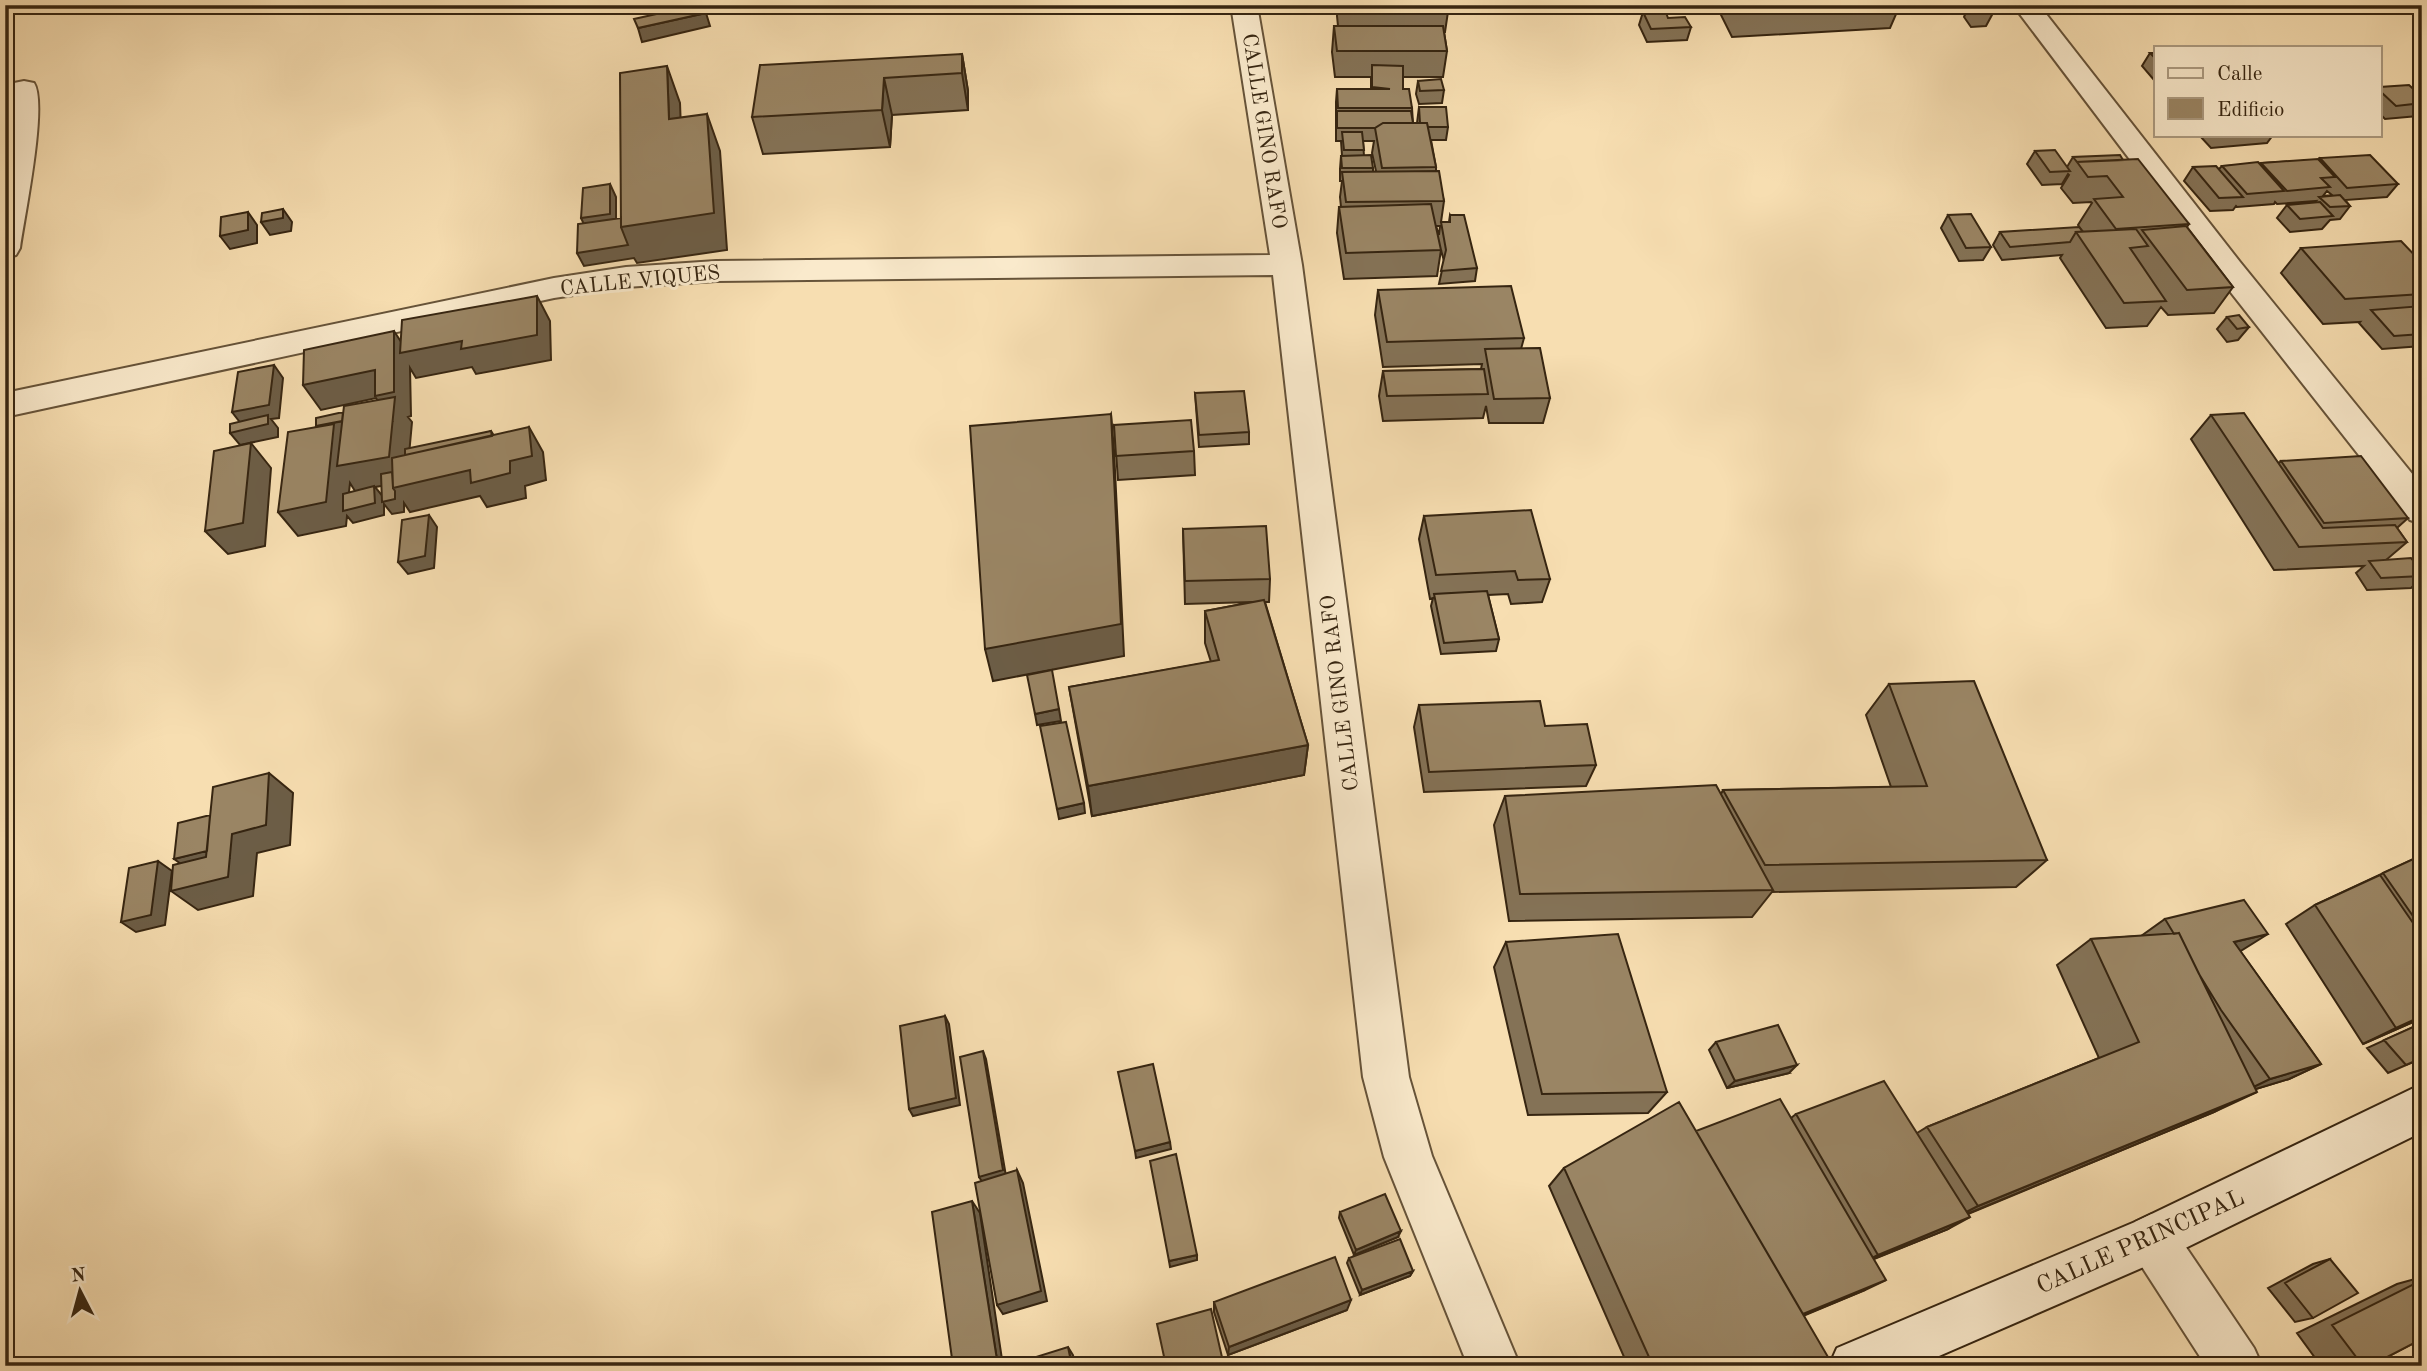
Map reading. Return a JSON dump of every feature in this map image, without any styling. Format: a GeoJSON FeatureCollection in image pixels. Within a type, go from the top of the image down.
{"type":"FeatureCollection","features":[{"type":"Feature","properties":{"kind":"street","name":"CALLE GINO RAFO"},"geometry":{"type":"LineString","coordinates":[[1244,5],[1287,265],[1386,1077],[1408,1157],[1494,1366]]}},
{"type":"Feature","properties":{"kind":"street"},"geometry":{"type":"LineString","coordinates":[[2025,5],[2220,258],[2422,511]]}},
{"type":"Feature","properties":{"kind":"street"},"geometry":{"type":"LineString","coordinates":[[5,248],[25,116],[24,89]]}},
{"type":"Feature","properties":{"kind":"street","name":"CALLE VIQUES"},"geometry":{"type":"LineString","coordinates":[[5,405],[554,288],[626,277],[716,271],[1287,265]]}},
{"type":"Feature","properties":{"kind":"street","name":"CALLE PRINCIPAL"},"geometry":{"type":"LineString","coordinates":[[1855,1366],[2152,1239],[2422,1107]]}},
{"type":"Feature","properties":{"kind":"street"},"geometry":{"type":"LineString","coordinates":[[2152,1239],[2236,1366]]}},
{"type":"Feature","properties":{"kind":"building"},"geometry":{"type":"Polygon","coordinates":[[[702,5],[706,13],[638,28],[634,19],[702,5]]]}},
{"type":"Feature","properties":{"kind":"building"},"geometry":{"type":"Polygon","coordinates":[[[1449,5],[1449,7],[1341,7],[1449,5]]]}},
{"type":"Feature","properties":{"kind":"building"},"geometry":{"type":"Polygon","coordinates":[[[1737,5],[1857,5],[1741,11],[1737,5]]]}},
{"type":"Feature","properties":{"kind":"building"},"geometry":{"type":"Polygon","coordinates":[[[1971,5],[1987,5],[1993,13],[1978,14],[1971,5]]]}},
{"type":"Feature","properties":{"kind":"building"},"geometry":{"type":"Polygon","coordinates":[[[1665,10],[1668,18],[1685,17],[1691,27],[1651,29],[1643,12],[1665,10]]]}},
{"type":"Feature","properties":{"kind":"building"},"geometry":{"type":"Polygon","coordinates":[[[1334,26],[1443,26],[1447,51],[1337,51],[1334,26]]]}},
{"type":"Feature","properties":{"kind":"building"},"geometry":{"type":"Polygon","coordinates":[[[962,54],[962,73],[884,78],[882,110],[752,117],[760,65],[962,54]]]}},
{"type":"Feature","properties":{"kind":"building"},"geometry":{"type":"Polygon","coordinates":[[[1372,65],[1403,66],[1403,89],[1409,89],[1412,108],[1338,108],[1337,89],[1390,89],[1372,87],[1372,65]]]}},
{"type":"Feature","properties":{"kind":"building"},"geometry":{"type":"Polygon","coordinates":[[[667,66],[669,119],[707,114],[714,213],[621,227],[620,73],[667,66]]]}},
{"type":"Feature","properties":{"kind":"building"},"geometry":{"type":"Polygon","coordinates":[[[1441,79],[1444,90],[1420,91],[1418,81],[1441,79]]]}},
{"type":"Feature","properties":{"kind":"building"},"geometry":{"type":"Polygon","coordinates":[[[2409,85],[2422,97],[2422,103],[2396,106],[2382,93],[2382,87],[2409,85]]]}},
{"type":"Feature","properties":{"kind":"building"},"geometry":{"type":"Polygon","coordinates":[[[1419,107],[1446,107],[1448,127],[1428,127],[1427,123],[1420,123],[1419,107]]]}},
{"type":"Feature","properties":{"kind":"building"},"geometry":{"type":"Polygon","coordinates":[[[1337,111],[1411,111],[1413,123],[1383,123],[1375,128],[1337,128],[1337,111]]]}},
{"type":"Feature","properties":{"kind":"building"},"geometry":{"type":"Polygon","coordinates":[[[1383,123],[1427,123],[1436,167],[1382,168],[1375,128],[1383,123]]]}},
{"type":"Feature","properties":{"kind":"building"},"geometry":{"type":"Polygon","coordinates":[[[1342,132],[1362,132],[1364,150],[1344,150],[1342,132]]]}},
{"type":"Feature","properties":{"kind":"building"},"geometry":{"type":"Polygon","coordinates":[[[2055,150],[2070,171],[2050,172],[2035,151],[2055,150]]]}},
{"type":"Feature","properties":{"kind":"building"},"geometry":{"type":"Polygon","coordinates":[[[1371,155],[1373,168],[1342,168],[1341,156],[1371,155]]]}},
{"type":"Feature","properties":{"kind":"building"},"geometry":{"type":"Polygon","coordinates":[[[2120,155],[2123,160],[2077,162],[2073,157],[2120,155]]]}},
{"type":"Feature","properties":{"kind":"building"},"geometry":{"type":"Polygon","coordinates":[[[2370,155],[2398,184],[2347,188],[2320,158],[2370,155]]]}},
{"type":"Feature","properties":{"kind":"building"},"geometry":{"type":"Polygon","coordinates":[[[2138,159],[2189,224],[2116,229],[2094,199],[2123,197],[2107,176],[2088,177],[2077,162],[2138,159]]]}},
{"type":"Feature","properties":{"kind":"building"},"geometry":{"type":"Polygon","coordinates":[[[2318,159],[2335,177],[2321,178],[2330,187],[2287,191],[2261,163],[2318,159]]]}},
{"type":"Feature","properties":{"kind":"building"},"geometry":{"type":"Polygon","coordinates":[[[2258,162],[2284,191],[2247,194],[2222,166],[2258,162]]]}},
{"type":"Feature","properties":{"kind":"building"},"geometry":{"type":"Polygon","coordinates":[[[2216,166],[2243,197],[2219,198],[2193,167],[2216,166]]]}},
{"type":"Feature","properties":{"kind":"building"},"geometry":{"type":"Polygon","coordinates":[[[1439,171],[1444,201],[1346,202],[1342,172],[1439,171]]]}},
{"type":"Feature","properties":{"kind":"building"},"geometry":{"type":"Polygon","coordinates":[[[610,184],[610,214],[581,218],[583,188],[610,184]]]}},
{"type":"Feature","properties":{"kind":"building"},"geometry":{"type":"Polygon","coordinates":[[[2340,195],[2350,206],[2330,207],[2319,197],[2340,195]]]}},
{"type":"Feature","properties":{"kind":"building"},"geometry":{"type":"Polygon","coordinates":[[[2320,202],[2333,216],[2300,219],[2287,205],[2320,202]]]}},
{"type":"Feature","properties":{"kind":"building"},"geometry":{"type":"Polygon","coordinates":[[[1431,204],[1441,250],[1346,253],[1339,207],[1431,204]]]}},
{"type":"Feature","properties":{"kind":"building"},"geometry":{"type":"Polygon","coordinates":[[[283,209],[283,218],[261,222],[262,213],[283,209]]]}},
{"type":"Feature","properties":{"kind":"building"},"geometry":{"type":"Polygon","coordinates":[[[248,212],[248,230],[220,236],[221,217],[248,212]]]}},
{"type":"Feature","properties":{"kind":"building"},"geometry":{"type":"Polygon","coordinates":[[[1971,214],[1991,247],[1966,248],[1948,215],[1971,214]]]}},
{"type":"Feature","properties":{"kind":"building"},"geometry":{"type":"Polygon","coordinates":[[[1450,215],[1464,215],[1477,268],[1441,271],[1446,250],[1441,222],[1450,222],[1450,215]]]}},
{"type":"Feature","properties":{"kind":"building"},"geometry":{"type":"Polygon","coordinates":[[[621,218],[621,227],[628,245],[577,253],[578,224],[621,218]]]}},
{"type":"Feature","properties":{"kind":"building"},"geometry":{"type":"Polygon","coordinates":[[[2186,226],[2233,287],[2187,290],[2142,230],[2186,226]]]}},
{"type":"Feature","properties":{"kind":"building"},"geometry":{"type":"Polygon","coordinates":[[[2079,227],[2083,232],[2076,232],[2070,242],[2010,247],[2000,232],[2079,227]]]}},
{"type":"Feature","properties":{"kind":"building"},"geometry":{"type":"Polygon","coordinates":[[[2136,229],[2148,246],[2130,248],[2166,301],[2124,303],[2076,232],[2136,229]]]}},
{"type":"Feature","properties":{"kind":"building"},"geometry":{"type":"Polygon","coordinates":[[[2401,241],[2422,263],[2422,294],[2345,299],[2301,248],[2401,241]]]}},
{"type":"Feature","properties":{"kind":"building"},"geometry":{"type":"Polygon","coordinates":[[[1511,286],[1524,338],[1387,342],[1378,290],[1511,286]]]}},
{"type":"Feature","properties":{"kind":"building"},"geometry":{"type":"Polygon","coordinates":[[[537,296],[537,335],[461,349],[462,341],[400,353],[402,320],[537,296]]]}},
{"type":"Feature","properties":{"kind":"building"},"geometry":{"type":"Polygon","coordinates":[[[2422,306],[2422,334],[2394,336],[2371,310],[2422,306]]]}},
{"type":"Feature","properties":{"kind":"building"},"geometry":{"type":"Polygon","coordinates":[[[2239,315],[2249,327],[2237,329],[2227,317],[2239,315]]]}},
{"type":"Feature","properties":{"kind":"building"},"geometry":{"type":"Polygon","coordinates":[[[394,331],[394,392],[375,396],[375,370],[303,385],[304,350],[394,331]]]}},
{"type":"Feature","properties":{"kind":"building"},"geometry":{"type":"Polygon","coordinates":[[[1540,348],[1550,398],[1494,399],[1485,349],[1540,348]]]}},
{"type":"Feature","properties":{"kind":"building"},"geometry":{"type":"Polygon","coordinates":[[[274,365],[269,405],[232,412],[238,372],[274,365]]]}},
{"type":"Feature","properties":{"kind":"building"},"geometry":{"type":"Polygon","coordinates":[[[1484,369],[1488,394],[1387,396],[1383,371],[1484,369]]]}},
{"type":"Feature","properties":{"kind":"building"},"geometry":{"type":"Polygon","coordinates":[[[1244,391],[1249,432],[1199,435],[1195,393],[1244,391]]]}},
{"type":"Feature","properties":{"kind":"building"},"geometry":{"type":"Polygon","coordinates":[[[395,397],[389,457],[337,466],[344,406],[395,397]]]}},
{"type":"Feature","properties":{"kind":"building"},"geometry":{"type":"Polygon","coordinates":[[[343,412],[342,421],[316,426],[316,418],[343,412]]]}},
{"type":"Feature","properties":{"kind":"building"},"geometry":{"type":"Polygon","coordinates":[[[2244,413],[2323,528],[2395,525],[2407,542],[2299,547],[2211,415],[2244,413]]]}},
{"type":"Feature","properties":{"kind":"building"},"geometry":{"type":"Polygon","coordinates":[[[1111,414],[1121,624],[985,649],[970,426],[1111,414]]]}},
{"type":"Feature","properties":{"kind":"building"},"geometry":{"type":"Polygon","coordinates":[[[268,415],[268,424],[230,433],[230,424],[268,415]]]}},
{"type":"Feature","properties":{"kind":"building"},"geometry":{"type":"Polygon","coordinates":[[[1191,420],[1194,451],[1116,456],[1114,425],[1191,420]]]}},
{"type":"Feature","properties":{"kind":"building"},"geometry":{"type":"Polygon","coordinates":[[[334,424],[326,502],[278,512],[288,432],[334,424]]]}},
{"type":"Feature","properties":{"kind":"building"},"geometry":{"type":"Polygon","coordinates":[[[529,427],[532,456],[510,461],[510,473],[471,483],[470,470],[393,488],[392,458],[529,427]]]}},
{"type":"Feature","properties":{"kind":"building"},"geometry":{"type":"Polygon","coordinates":[[[491,431],[492,436],[405,455],[405,449],[491,431]]]}},
{"type":"Feature","properties":{"kind":"building"},"geometry":{"type":"Polygon","coordinates":[[[251,443],[243,523],[205,531],[214,451],[251,443]]]}},
{"type":"Feature","properties":{"kind":"building"},"geometry":{"type":"Polygon","coordinates":[[[2361,456],[2408,518],[2324,523],[2281,461],[2361,456]]]}},
{"type":"Feature","properties":{"kind":"building"},"geometry":{"type":"Polygon","coordinates":[[[392,472],[395,499],[382,502],[381,474],[392,472]]]}},
{"type":"Feature","properties":{"kind":"building"},"geometry":{"type":"Polygon","coordinates":[[[374,486],[375,503],[343,511],[343,494],[374,486]]]}},
{"type":"Feature","properties":{"kind":"building"},"geometry":{"type":"Polygon","coordinates":[[[1531,510],[1550,579],[1518,580],[1515,571],[1436,575],[1424,516],[1531,510]]]}},
{"type":"Feature","properties":{"kind":"building"},"geometry":{"type":"Polygon","coordinates":[[[429,515],[425,556],[398,562],[402,520],[429,515]]]}},
{"type":"Feature","properties":{"kind":"building"},"geometry":{"type":"Polygon","coordinates":[[[1266,526],[1270,579],[1185,581],[1183,529],[1266,526]]]}},
{"type":"Feature","properties":{"kind":"building"},"geometry":{"type":"Polygon","coordinates":[[[2411,558],[2422,576],[2381,578],[2369,561],[2411,558]]]}},
{"type":"Feature","properties":{"kind":"building"},"geometry":{"type":"Polygon","coordinates":[[[1487,591],[1499,639],[1444,643],[1434,594],[1487,591]]]}},
{"type":"Feature","properties":{"kind":"building"},"geometry":{"type":"Polygon","coordinates":[[[1264,600],[1308,745],[1088,786],[1069,687],[1219,660],[1205,611],[1264,600]]]}},
{"type":"Feature","properties":{"kind":"building"},"geometry":{"type":"Polygon","coordinates":[[[1052,670],[1059,709],[1035,714],[1027,675],[1052,670]]]}},
{"type":"Feature","properties":{"kind":"building"},"geometry":{"type":"Polygon","coordinates":[[[1974,681],[2047,860],[1765,865],[1723,790],[1927,786],[1889,684],[1974,681]]]}},
{"type":"Feature","properties":{"kind":"building"},"geometry":{"type":"Polygon","coordinates":[[[1540,701],[1545,726],[1587,724],[1596,765],[1429,772],[1419,705],[1540,701]]]}},
{"type":"Feature","properties":{"kind":"building"},"geometry":{"type":"Polygon","coordinates":[[[1066,722],[1084,803],[1057,809],[1040,726],[1066,722]]]}},
{"type":"Feature","properties":{"kind":"building"},"geometry":{"type":"Polygon","coordinates":[[[269,773],[266,825],[232,834],[228,877],[171,891],[173,865],[206,857],[213,787],[269,773]]]}},
{"type":"Feature","properties":{"kind":"building"},"geometry":{"type":"Polygon","coordinates":[[[1716,785],[1773,890],[1520,894],[1505,796],[1716,785]]]}},
{"type":"Feature","properties":{"kind":"building"},"geometry":{"type":"Polygon","coordinates":[[[210,815],[207,851],[174,859],[178,823],[210,815]]]}},
{"type":"Feature","properties":{"kind":"building"},"geometry":{"type":"Polygon","coordinates":[[[2422,855],[2422,929],[2383,873],[2422,855]]]}},
{"type":"Feature","properties":{"kind":"building"},"geometry":{"type":"Polygon","coordinates":[[[158,861],[151,915],[121,922],[129,868],[158,861]]]}},
{"type":"Feature","properties":{"kind":"building"},"geometry":{"type":"Polygon","coordinates":[[[2380,875],[2422,936],[2422,1016],[2396,1028],[2315,905],[2380,875]]]}},
{"type":"Feature","properties":{"kind":"building"},"geometry":{"type":"Polygon","coordinates":[[[2244,900],[2268,934],[2234,942],[2321,1064],[2270,1079],[2221,1010],[2179,933],[2174,934],[2165,919],[2244,900]]]}},
{"type":"Feature","properties":{"kind":"building"},"geometry":{"type":"Polygon","coordinates":[[[2179,933],[2257,1092],[1978,1206],[1927,1127],[2139,1042],[2091,939],[2179,933]]]}},
{"type":"Feature","properties":{"kind":"building"},"geometry":{"type":"Polygon","coordinates":[[[1618,934],[1667,1092],[1542,1094],[1506,942],[1618,934]]]}},
{"type":"Feature","properties":{"kind":"building"},"geometry":{"type":"Polygon","coordinates":[[[945,1016],[956,1098],[909,1109],[900,1026],[945,1016]]]}},
{"type":"Feature","properties":{"kind":"building"},"geometry":{"type":"Polygon","coordinates":[[[2422,1023],[2422,1058],[2406,1065],[2384,1040],[2422,1023]]]}},
{"type":"Feature","properties":{"kind":"building"},"geometry":{"type":"Polygon","coordinates":[[[1778,1025],[1797,1065],[1735,1081],[1716,1042],[1778,1025]]]}},
{"type":"Feature","properties":{"kind":"building"},"geometry":{"type":"Polygon","coordinates":[[[983,1051],[1003,1170],[979,1177],[960,1057],[983,1051]]]}},
{"type":"Feature","properties":{"kind":"building"},"geometry":{"type":"Polygon","coordinates":[[[1153,1064],[1170,1142],[1135,1151],[1118,1072],[1153,1064]]]}},
{"type":"Feature","properties":{"kind":"building"},"geometry":{"type":"Polygon","coordinates":[[[1884,1081],[1970,1217],[1878,1255],[1796,1114],[1884,1081]]]}},
{"type":"Feature","properties":{"kind":"building"},"geometry":{"type":"Polygon","coordinates":[[[1780,1099],[1886,1280],[1803,1314],[1696,1131],[1780,1099]]]}},
{"type":"Feature","properties":{"kind":"building"},"geometry":{"type":"Polygon","coordinates":[[[1679,1102],[1828,1357],[1810,1366],[1653,1366],[1564,1168],[1679,1102]]]}},
{"type":"Feature","properties":{"kind":"building"},"geometry":{"type":"Polygon","coordinates":[[[1176,1154],[1197,1255],[1169,1261],[1150,1161],[1176,1154]]]}},
{"type":"Feature","properties":{"kind":"building"},"geometry":{"type":"Polygon","coordinates":[[[1017,1170],[1041,1291],[997,1305],[975,1183],[1017,1170]]]}},
{"type":"Feature","properties":{"kind":"building"},"geometry":{"type":"Polygon","coordinates":[[[1385,1194],[1401,1231],[1356,1250],[1340,1212],[1385,1194]]]}},
{"type":"Feature","properties":{"kind":"building"},"geometry":{"type":"Polygon","coordinates":[[[972,1201],[998,1366],[953,1366],[932,1212],[972,1201]]]}},
{"type":"Feature","properties":{"kind":"building"},"geometry":{"type":"Polygon","coordinates":[[[1400,1239],[1413,1271],[1362,1290],[1349,1258],[1400,1239]]]}},
{"type":"Feature","properties":{"kind":"building"},"geometry":{"type":"Polygon","coordinates":[[[1335,1257],[1351,1300],[1229,1347],[1214,1302],[1335,1257]]]}},
{"type":"Feature","properties":{"kind":"building"},"geometry":{"type":"Polygon","coordinates":[[[2330,1259],[2358,1293],[2313,1318],[2285,1283],[2330,1259]]]}},
{"type":"Feature","properties":{"kind":"building"},"geometry":{"type":"Polygon","coordinates":[[[2422,1280],[2422,1339],[2370,1366],[2363,1366],[2332,1325],[2422,1280]]]}},
{"type":"Feature","properties":{"kind":"building"},"geometry":{"type":"Polygon","coordinates":[[[1211,1309],[1224,1366],[1166,1366],[1157,1324],[1211,1309]]]}},
{"type":"Feature","properties":{"kind":"building"},"geometry":{"type":"Polygon","coordinates":[[[1068,1347],[1072,1366],[1007,1366],[1068,1347]]]}}]}
